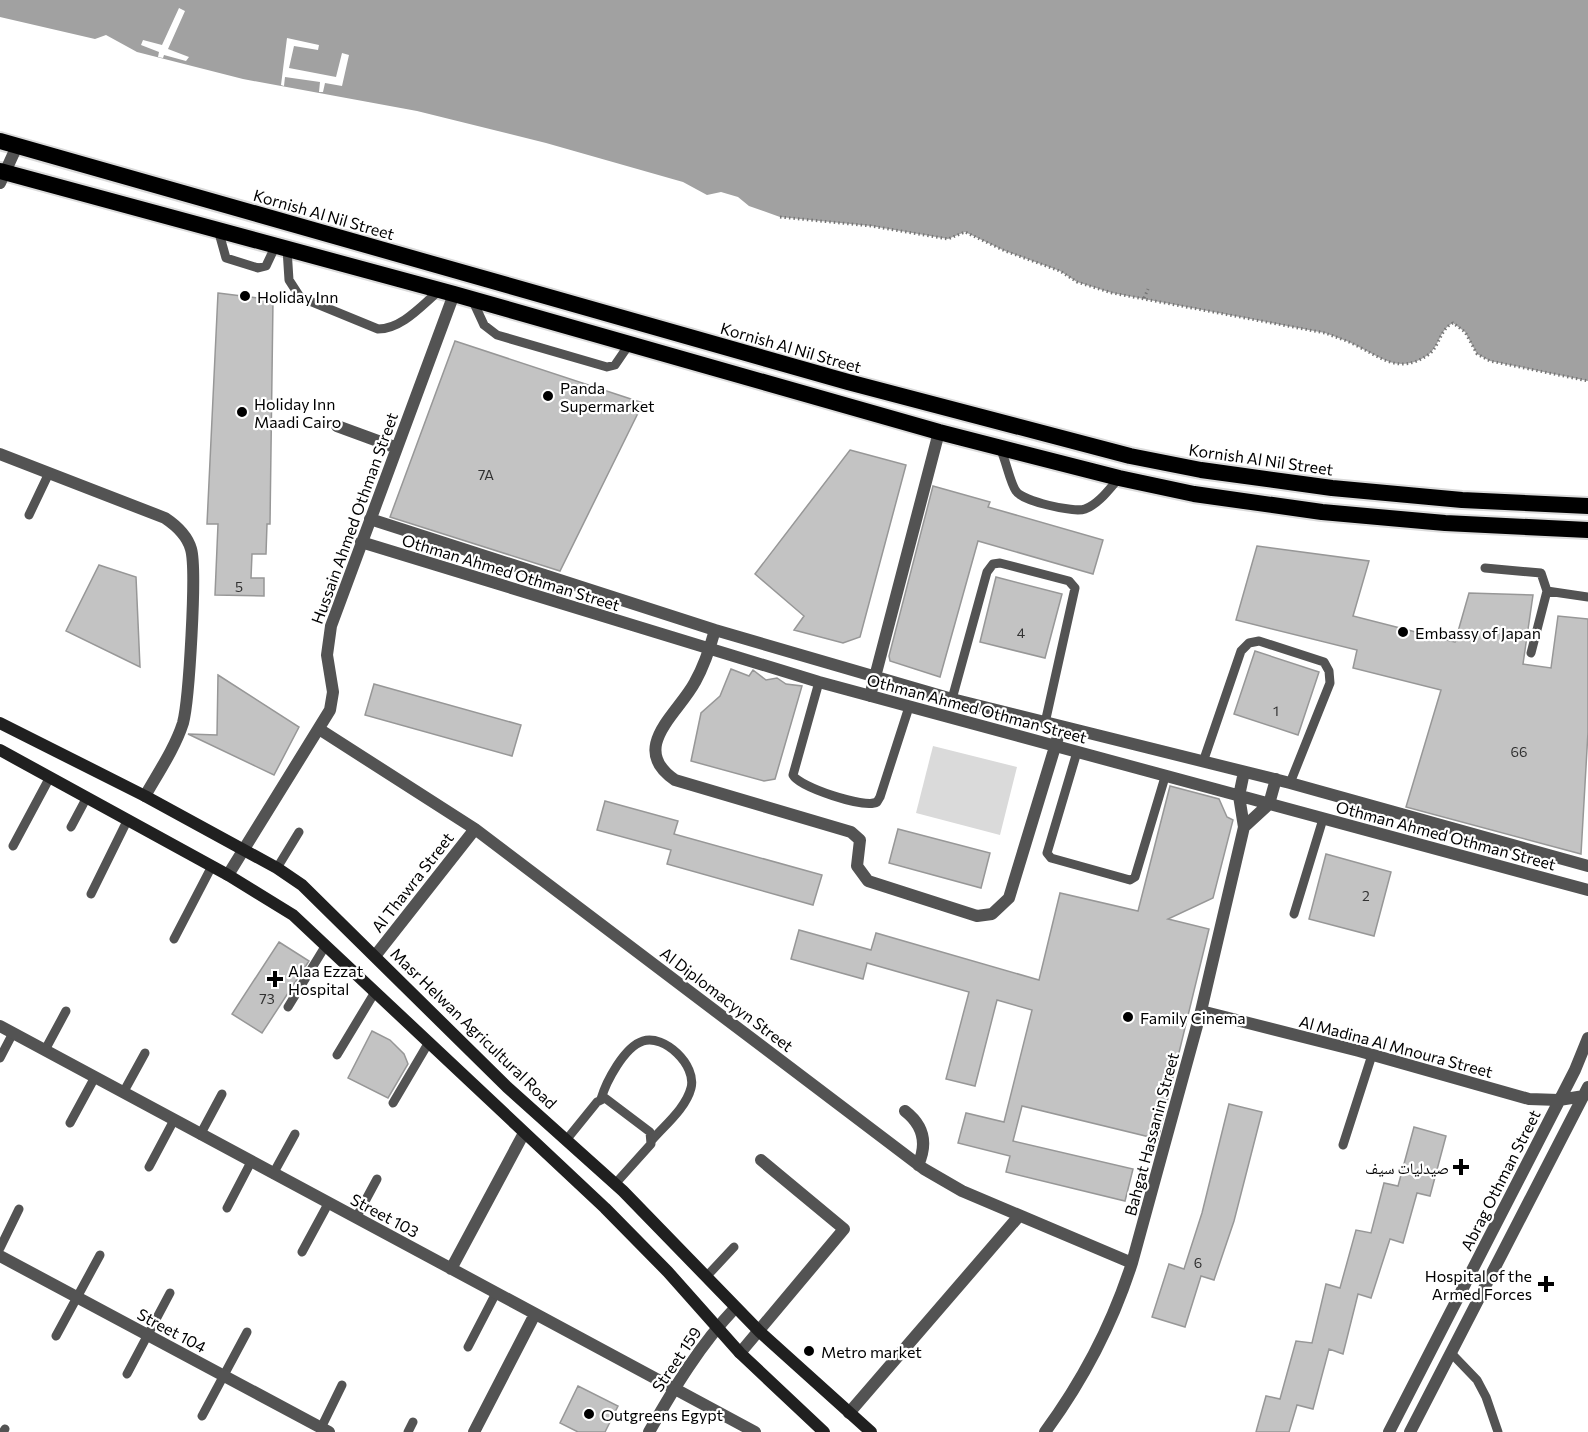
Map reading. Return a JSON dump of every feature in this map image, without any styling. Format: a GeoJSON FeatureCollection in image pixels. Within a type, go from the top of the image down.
{"type":"FeatureCollection","features":[{"type":"Feature","properties":{"kind":"highway","name":"Kornish Al Nil Street"},"geometry":{"type":"LineString","coordinates":[[0,141],[848,382],[1130,456],[1212,471],[1375,492],[1507,503],[1588,506]]}},
{"type":"Feature","properties":{"kind":"highway"},"geometry":{"type":"LineString","coordinates":[[2,176],[447,292],[628,346],[939,432],[1119,478],[1194,494],[1322,512],[1445,524],[1588,530]]}},
{"type":"Feature","properties":{"kind":"main road","name":"Masr Helwan Agricultural Road"},"geometry":{"type":"LineString","coordinates":[[0,723],[145,796],[278,868],[314,895],[507,1087],[615,1184],[759,1332],[871,1432]]}},
{"type":"Feature","properties":{"kind":"main road"},"geometry":{"type":"LineString","coordinates":[[0,750],[228,875],[293,915],[637,1240],[740,1353],[824,1432]]}},
{"type":"Feature","properties":{"kind":"street"},"geometry":{"type":"LineString","coordinates":[[2,176],[17,146]]}},
{"type":"Feature","properties":{"kind":"street","name":"Hussain Ahmed Othman Street"},"geometry":{"type":"LineString","coordinates":[[228,875],[319,729],[332,701],[327,655],[331,626],[397,448],[447,292]]}},
{"type":"Feature","properties":{"kind":"street"},"geometry":{"type":"LineString","coordinates":[[337,426],[397,448]]}},
{"type":"Feature","properties":{"kind":"street"},"geometry":{"type":"LineString","coordinates":[[870,696],[939,432]]}},
{"type":"Feature","properties":{"kind":"street"},"geometry":{"type":"LineString","coordinates":[[0,454],[165,518],[176,525],[190,547],[193,572],[185,714],[177,737],[145,796]]}},
{"type":"Feature","properties":{"kind":"street","name":"Othman Ahmed Othman Street"},"geometry":{"type":"LineString","coordinates":[[370,519],[715,630],[952,699],[1061,728],[1275,779],[1588,866]]}},
{"type":"Feature","properties":{"kind":"street","name":"Othman Ahmed Othman Street"},"geometry":{"type":"LineString","coordinates":[[361,542],[709,651],[1165,777],[1588,890]]}},
{"type":"Feature","properties":{"kind":"street"},"geometry":{"type":"LineString","coordinates":[[541,598],[549,577]]}},
{"type":"Feature","properties":{"kind":"street"},"geometry":{"type":"LineString","coordinates":[[715,630],[709,651],[686,698],[658,734],[655,755],[666,774],[675,780],[850,832],[860,840],[857,866],[868,881],[977,916],[992,914],[1009,898],[1061,728]]}},
{"type":"Feature","properties":{"kind":"street","name":"Al Diplomacyyn Street"},"geometry":{"type":"LineString","coordinates":[[319,729],[475,829],[918,1165],[962,1191],[1132,1263]]}},
{"type":"Feature","properties":{"kind":"street"},"geometry":{"type":"LineString","coordinates":[[1239,796],[1244,772]]}},
{"type":"Feature","properties":{"kind":"street"},"geometry":{"type":"LineString","coordinates":[[1244,826],[1269,804],[1275,779]]}},
{"type":"Feature","properties":{"kind":"street","name":"Bahgat Hassanin Street"},"geometry":{"type":"LineString","coordinates":[[1051,1430],[1106,1334],[1132,1263],[1201,1011],[1244,826],[1239,796]]}},
{"type":"Feature","properties":{"kind":"street","name":"Al Thawra Street"},"geometry":{"type":"LineString","coordinates":[[375,956],[475,829]]}},
{"type":"Feature","properties":{"kind":"street","name":"Al Madina Al Mnoura Street"},"geometry":{"type":"LineString","coordinates":[[1201,1011],[1530,1099],[1559,1100],[1586,1092]]}},
{"type":"Feature","properties":{"kind":"street","name":"Street 103"},"geometry":{"type":"LineString","coordinates":[[0,1026],[755,1432]]}},
{"type":"Feature","properties":{"kind":"street","name":"Abrag Othman Street"},"geometry":{"type":"LineString","coordinates":[[1389,1432],[1559,1100],[1588,1038]]}},
{"type":"Feature","properties":{"kind":"street"},"geometry":{"type":"LineString","coordinates":[[1410,1432],[1586,1092]]}},
{"type":"Feature","properties":{"kind":"street"},"geometry":{"type":"LineString","coordinates":[[905,1111],[919,1125],[923,1135],[923,1155],[918,1165]]}},
{"type":"Feature","properties":{"kind":"street"},"geometry":{"type":"LineString","coordinates":[[451,1269],[524,1133]]}},
{"type":"Feature","properties":{"kind":"street"},"geometry":{"type":"LineString","coordinates":[[740,1353],[844,1229],[761,1160]]}},
{"type":"Feature","properties":{"kind":"street"},"geometry":{"type":"LineString","coordinates":[[849,1413],[1019,1216]]}},
{"type":"Feature","properties":{"kind":"street","name":"Street 104"},"geometry":{"type":"LineString","coordinates":[[0,1256],[325,1430]]}},
{"type":"Feature","properties":{"kind":"street","name":"Street 159"},"geometry":{"type":"LineString","coordinates":[[649,1432],[674,1388],[716,1328],[735,1308]]}},
{"type":"Feature","properties":{"kind":"street"},"geometry":{"type":"LineString","coordinates":[[474,1432],[535,1314]]}},
{"type":"Feature","properties":{"kind":"lane"},"geometry":{"type":"LineString","coordinates":[[219,233],[226,258],[258,268],[266,266],[281,248]]}},
{"type":"Feature","properties":{"kind":"lane"},"geometry":{"type":"LineString","coordinates":[[281,248],[289,280],[300,297],[378,328],[388,329],[398,325],[447,292]]}},
{"type":"Feature","properties":{"kind":"lane"},"geometry":{"type":"LineString","coordinates":[[472,299],[484,325],[497,334],[607,367],[615,365],[628,346]]}},
{"type":"Feature","properties":{"kind":"lane"},"geometry":{"type":"LineString","coordinates":[[1000,448],[1010,471],[1014,488],[1024,498],[1078,511],[1095,503],[1119,478]]}},
{"type":"Feature","properties":{"kind":"lane"},"geometry":{"type":"LineString","coordinates":[[29,515],[48,473]]}},
{"type":"Feature","properties":{"kind":"lane"},"geometry":{"type":"LineString","coordinates":[[952,699],[987,572],[993,564],[1000,562],[1070,581],[1076,588],[1045,723]]}},
{"type":"Feature","properties":{"kind":"lane"},"geometry":{"type":"LineString","coordinates":[[1485,568],[1540,573],[1547,591],[1531,653]]}},
{"type":"Feature","properties":{"kind":"lane"},"geometry":{"type":"LineString","coordinates":[[1547,591],[1588,597]]}},
{"type":"Feature","properties":{"kind":"lane"},"geometry":{"type":"LineString","coordinates":[[1203,762],[1241,651],[1249,643],[1259,641],[1324,662],[1329,671],[1330,683],[1290,783]]}},
{"type":"Feature","properties":{"kind":"lane"},"geometry":{"type":"LineString","coordinates":[[819,682],[793,775],[802,784],[866,806],[877,802],[880,797],[909,707]]}},
{"type":"Feature","properties":{"kind":"lane"},"geometry":{"type":"LineString","coordinates":[[1077,752],[1047,853],[1051,858],[1127,880],[1135,877],[1165,777]]}},
{"type":"Feature","properties":{"kind":"lane"},"geometry":{"type":"LineString","coordinates":[[13,846],[50,777]]}},
{"type":"Feature","properties":{"kind":"lane"},"geometry":{"type":"LineString","coordinates":[[71,827],[87,797]]}},
{"type":"Feature","properties":{"kind":"lane"},"geometry":{"type":"LineString","coordinates":[[91,894],[128,819]]}},
{"type":"Feature","properties":{"kind":"lane"},"geometry":{"type":"LineString","coordinates":[[1294,914],[1323,819]]}},
{"type":"Feature","properties":{"kind":"lane"},"geometry":{"type":"LineString","coordinates":[[278,868],[299,832]]}},
{"type":"Feature","properties":{"kind":"lane"},"geometry":{"type":"LineString","coordinates":[[174,939],[212,866]]}},
{"type":"Feature","properties":{"kind":"lane"},"geometry":{"type":"LineString","coordinates":[[288,1007],[326,945]]}},
{"type":"Feature","properties":{"kind":"lane"},"geometry":{"type":"LineString","coordinates":[[337,1055],[375,992]]}},
{"type":"Feature","properties":{"kind":"lane"},"geometry":{"type":"LineString","coordinates":[[45,1050],[66,1011]]}},
{"type":"Feature","properties":{"kind":"lane"},"geometry":{"type":"LineString","coordinates":[[0,1058],[13,1033]]}},
{"type":"Feature","properties":{"kind":"lane"},"geometry":{"type":"LineString","coordinates":[[567,1139],[600,1099],[613,1071],[636,1043],[655,1040],[664,1044],[686,1062],[693,1079],[686,1100],[615,1184]]}},
{"type":"Feature","properties":{"kind":"lane"},"geometry":{"type":"LineString","coordinates":[[393,1103],[429,1042]]}},
{"type":"Feature","properties":{"kind":"lane"},"geometry":{"type":"LineString","coordinates":[[123,1093],[145,1053]]}},
{"type":"Feature","properties":{"kind":"lane"},"geometry":{"type":"LineString","coordinates":[[1343,1145],[1372,1055]]}},
{"type":"Feature","properties":{"kind":"lane"},"geometry":{"type":"LineString","coordinates":[[70,1123],[95,1077]]}},
{"type":"Feature","properties":{"kind":"lane"},"geometry":{"type":"LineString","coordinates":[[200,1134],[222,1094]]}},
{"type":"Feature","properties":{"kind":"lane"},"geometry":{"type":"LineString","coordinates":[[600,1099],[609,1099],[650,1132],[652,1140]]}},
{"type":"Feature","properties":{"kind":"lane"},"geometry":{"type":"LineString","coordinates":[[149,1167],[174,1120]]}},
{"type":"Feature","properties":{"kind":"lane"},"geometry":{"type":"LineString","coordinates":[[273,1174],[295,1134]]}},
{"type":"Feature","properties":{"kind":"lane"},"geometry":{"type":"LineString","coordinates":[[226,1208],[251,1162]]}},
{"type":"Feature","properties":{"kind":"lane"},"geometry":{"type":"LineString","coordinates":[[357,1218],[377,1179]]}},
{"type":"Feature","properties":{"kind":"lane"},"geometry":{"type":"LineString","coordinates":[[302,1252],[328,1204]]}},
{"type":"Feature","properties":{"kind":"lane"},"geometry":{"type":"LineString","coordinates":[[0,1248],[20,1209]]}},
{"type":"Feature","properties":{"kind":"lane"},"geometry":{"type":"LineString","coordinates":[[705,1277],[734,1247]]}},
{"type":"Feature","properties":{"kind":"lane"},"geometry":{"type":"LineString","coordinates":[[56,1336],[100,1255]]}},
{"type":"Feature","properties":{"kind":"lane"},"geometry":{"type":"LineString","coordinates":[[127,1374],[170,1293]]}},
{"type":"Feature","properties":{"kind":"lane"},"geometry":{"type":"LineString","coordinates":[[468,1347],[496,1293]]}},
{"type":"Feature","properties":{"kind":"lane"},"geometry":{"type":"LineString","coordinates":[[202,1416],[247,1332]]}},
{"type":"Feature","properties":{"kind":"lane"},"geometry":{"type":"LineString","coordinates":[[1451,1353],[1477,1380],[1486,1397],[1498,1432]]}},
{"type":"Feature","properties":{"kind":"lane"},"geometry":{"type":"LineString","coordinates":[[325,1430],[342,1385]]}},
{"type":"Feature","properties":{"kind":"lane"},"geometry":{"type":"LineString","coordinates":[[408,1432],[413,1422]]}},
{"type":"Feature","properties":{"kind":"path"},"geometry":{"type":"LineString","coordinates":[[780,217],[871,226],[948,239],[965,232],[1005,251],[1060,272],[1077,282],[1112,293],[1325,333],[1356,345],[1385,362],[1397,364],[1426,356],[1442,332],[1453,323],[1465,332],[1477,354],[1490,362],[1588,381]]}},
{"type":"Feature","properties":{"kind":"path"},"geometry":{"type":"LineString","coordinates":[[1144,298],[1148,289]]}},
{"type":"Feature","properties":{"kind":"shaded area"},"geometry":{"type":"Polygon","coordinates":[[[0,0],[1588,0],[1588,381],[1490,361],[1477,354],[1465,332],[1453,323],[1448,326],[1428,355],[1408,364],[1399,364],[1382,359],[1352,343],[1325,333],[1112,293],[1077,282],[1060,271],[1005,251],[965,232],[948,239],[871,226],[780,217],[749,206],[738,197],[721,192],[707,195],[683,182],[546,143],[417,111],[243,79],[137,52],[106,35],[95,39],[0,17],[0,0]]]}},
{"type":"Feature","properties":{"kind":"shaded area"},"geometry":{"type":"Polygon","coordinates":[[[933,746],[1017,767],[1000,835],[916,813],[933,746]]]}},
{"type":"Feature","properties":{"kind":"pier"},"geometry":{"type":"Polygon","coordinates":[[[179,8],[185,11],[168,49],[189,57],[186,61],[164,55],[163,58],[158,57],[159,52],[141,45],[143,40],[162,45],[179,8]]]}},
{"type":"Feature","properties":{"kind":"pier"},"geometry":{"type":"Polygon","coordinates":[[[287,38],[319,45],[318,50],[294,46],[289,68],[336,77],[342,53],[349,55],[342,86],[325,83],[323,92],[319,92],[320,82],[285,77],[284,86],[281,85],[287,38]]]}},
{"type":"Feature","properties":{"kind":"building","name":"Holiday Inn Maadi Cairo"},"geometry":{"type":"Polygon","coordinates":[[[218,293],[273,300],[270,524],[267,524],[266,554],[252,554],[251,578],[264,578],[264,596],[215,595],[218,524],[207,524],[218,293]]]}},
{"type":"Feature","properties":{"kind":"building"},"geometry":{"type":"Polygon","coordinates":[[[455,341],[643,403],[560,571],[390,517],[455,341]]]}},
{"type":"Feature","properties":{"kind":"building"},"geometry":{"type":"Polygon","coordinates":[[[850,450],[906,465],[860,637],[843,643],[794,630],[804,616],[755,574],[850,450]]]}},
{"type":"Feature","properties":{"kind":"building"},"geometry":{"type":"Polygon","coordinates":[[[933,486],[990,502],[988,507],[1103,540],[1093,574],[978,541],[940,677],[890,661],[889,656],[933,486]]]}},
{"type":"Feature","properties":{"kind":"building"},"geometry":{"type":"Polygon","coordinates":[[[1257,546],[1369,561],[1353,616],[1455,642],[1469,593],[1533,595],[1523,664],[1551,668],[1558,616],[1588,619],[1588,732],[1581,854],[1406,807],[1441,690],[1353,668],[1357,650],[1236,620],[1257,546]]]}},
{"type":"Feature","properties":{"kind":"building"},"geometry":{"type":"Polygon","coordinates":[[[99,565],[136,577],[140,667],[66,631],[99,565]]]}},
{"type":"Feature","properties":{"kind":"building"},"geometry":{"type":"Polygon","coordinates":[[[996,577],[1062,594],[1045,658],[980,642],[996,577]]]}},
{"type":"Feature","properties":{"kind":"building"},"geometry":{"type":"Polygon","coordinates":[[[1255,651],[1319,672],[1298,735],[1234,714],[1255,651]]]}},
{"type":"Feature","properties":{"kind":"building"},"geometry":{"type":"Polygon","coordinates":[[[731,669],[749,676],[753,670],[766,680],[777,678],[786,684],[802,686],[775,779],[764,781],[691,761],[701,713],[720,696],[731,669]]]}},
{"type":"Feature","properties":{"kind":"building"},"geometry":{"type":"Polygon","coordinates":[[[218,675],[299,727],[274,775],[188,734],[217,735],[218,675]]]}},
{"type":"Feature","properties":{"kind":"building"},"geometry":{"type":"Polygon","coordinates":[[[374,684],[521,725],[512,756],[365,715],[374,684]]]}},
{"type":"Feature","properties":{"kind":"building"},"geometry":{"type":"Polygon","coordinates":[[[1170,786],[1219,799],[1227,817],[1233,820],[1213,898],[1168,919],[1209,929],[1158,1139],[1022,1106],[1013,1141],[1133,1169],[1125,1201],[1006,1172],[1010,1156],[958,1143],[966,1113],[1004,1122],[1032,1010],[997,1000],[975,1086],[946,1079],[969,992],[867,963],[863,979],[791,959],[799,930],[871,950],[876,933],[1039,980],[1060,893],[1138,911],[1170,786]]]}},
{"type":"Feature","properties":{"kind":"building"},"geometry":{"type":"Polygon","coordinates":[[[605,801],[678,821],[674,834],[822,875],[813,905],[667,864],[671,850],[597,830],[605,801]]]}},
{"type":"Feature","properties":{"kind":"building"},"geometry":{"type":"Polygon","coordinates":[[[898,829],[990,853],[981,888],[889,863],[898,829]]]}},
{"type":"Feature","properties":{"kind":"building"},"geometry":{"type":"Polygon","coordinates":[[[1326,854],[1391,872],[1374,936],[1309,919],[1326,854]]]}},
{"type":"Feature","properties":{"kind":"building","name":"Alaa Ezzat Hospital"},"geometry":{"type":"Polygon","coordinates":[[[279,942],[309,961],[262,1033],[232,1014],[279,942]]]}},
{"type":"Feature","properties":{"kind":"building"},"geometry":{"type":"Polygon","coordinates":[[[372,1031],[390,1040],[404,1054],[408,1064],[388,1098],[348,1078],[372,1031]]]}},
{"type":"Feature","properties":{"kind":"building"},"geometry":{"type":"Polygon","coordinates":[[[1229,1104],[1262,1112],[1234,1221],[1214,1280],[1201,1276],[1185,1327],[1152,1317],[1169,1264],[1184,1269],[1202,1213],[1229,1104]]]}},
{"type":"Feature","properties":{"kind":"building"},"geometry":{"type":"Polygon","coordinates":[[[1414,1127],[1446,1136],[1430,1196],[1417,1193],[1403,1243],[1390,1239],[1371,1298],[1358,1294],[1343,1354],[1329,1349],[1313,1409],[1297,1405],[1289,1432],[1256,1432],[1266,1396],[1280,1399],[1296,1341],[1312,1343],[1326,1284],[1340,1288],[1356,1230],[1371,1233],[1384,1183],[1398,1186],[1414,1127]]]}},
{"type":"Feature","properties":{"kind":"building","name":"Outgreens Egypt"},"geometry":{"type":"Polygon","coordinates":[[[578,1386],[618,1406],[605,1432],[578,1432],[560,1423],[578,1386]]]}},
{"type":"Feature","properties":{"kind":"place","name":"Holiday Inn"},"geometry":{"type":"Point","coordinates":[245,296]}},
{"type":"Feature","properties":{"kind":"place","name":"Panda Supermarket"},"geometry":{"type":"Point","coordinates":[548,396]}},
{"type":"Feature","properties":{"kind":"place","name":"Holiday Inn Maadi Cairo"},"geometry":{"type":"Point","coordinates":[242,412]}},
{"type":"Feature","properties":{"kind":"place","name":"Embassy of Japan"},"geometry":{"type":"Point","coordinates":[1403,632]}},
{"type":"Feature","properties":{"kind":"place","name":"Alaa Ezzat Hospital"},"geometry":{"type":"Point","coordinates":[275,979]}},
{"type":"Feature","properties":{"kind":"place","name":"Family Cinema"},"geometry":{"type":"Point","coordinates":[1128,1017]}},
{"type":"Feature","properties":{"kind":"place","name":"صيدليات سيف"},"geometry":{"type":"Point","coordinates":[1461,1167]}},
{"type":"Feature","properties":{"kind":"place","name":"Hospital of the Armed Forces"},"geometry":{"type":"Point","coordinates":[1546,1284]}},
{"type":"Feature","properties":{"kind":"place","name":"Metro market"},"geometry":{"type":"Point","coordinates":[809,1351]}},
{"type":"Feature","properties":{"kind":"place","name":"Outgreens Egypt"},"geometry":{"type":"Point","coordinates":[589,1414]}}]}
